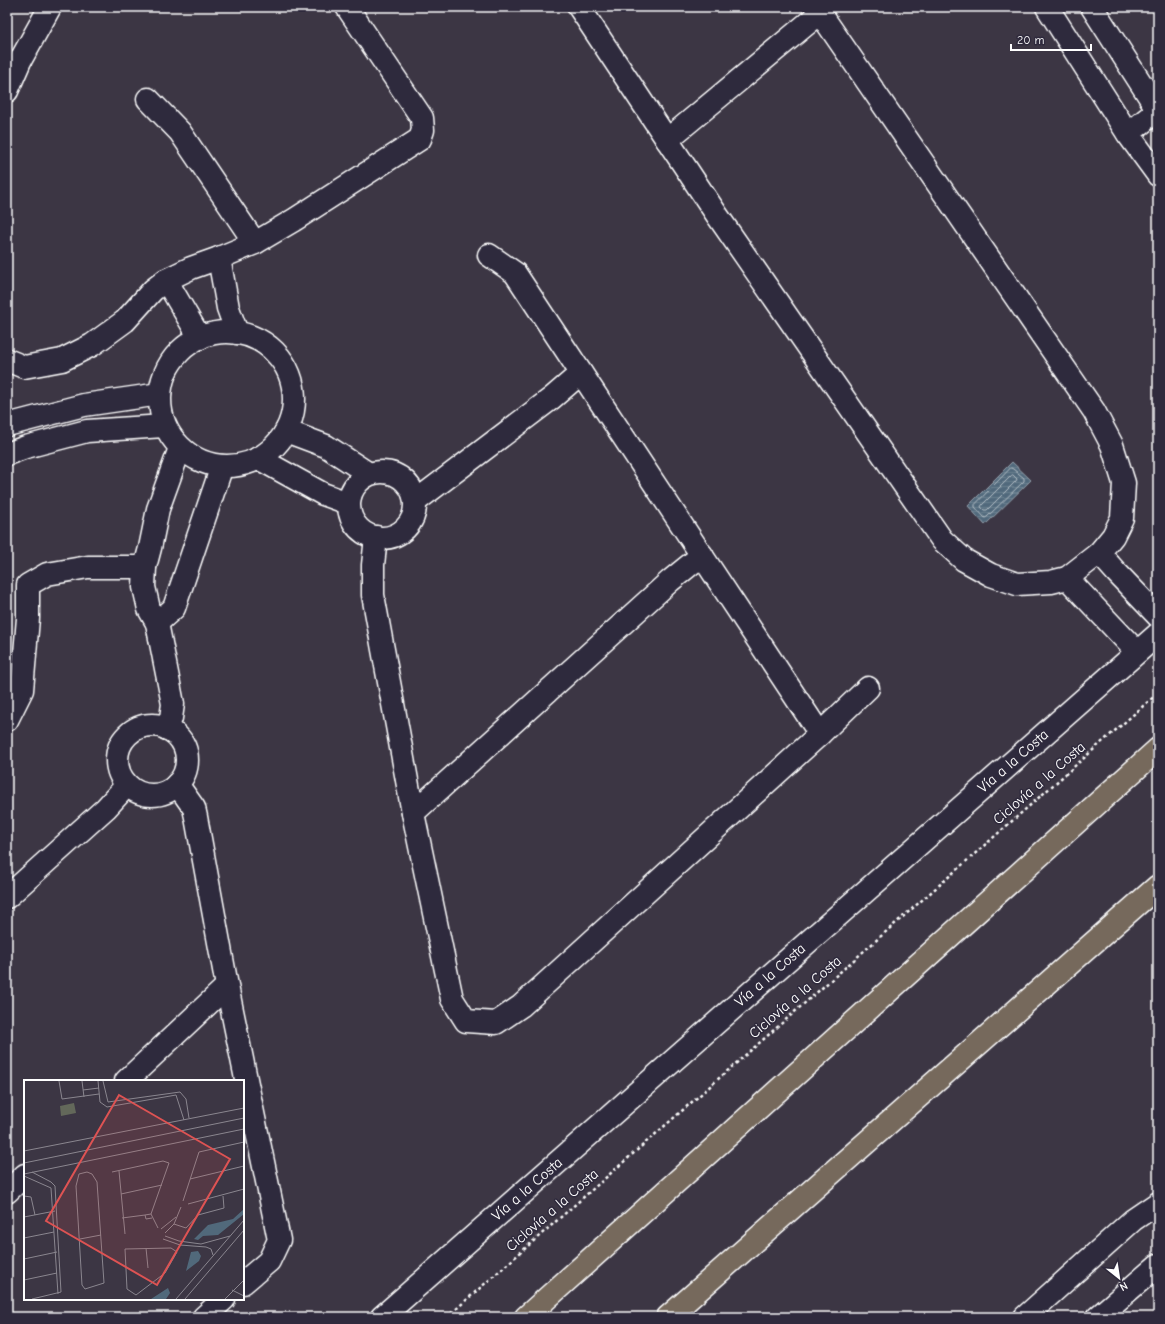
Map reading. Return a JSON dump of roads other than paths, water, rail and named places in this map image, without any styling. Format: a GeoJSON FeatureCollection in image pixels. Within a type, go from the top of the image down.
{"type":"FeatureCollection","features":[{"type":"Feature","properties":{"kind":"highway"},"geometry":{"type":"LineString","coordinates":[[526,1317],[1158,749]]}},
{"type":"Feature","properties":{"kind":"highway"},"geometry":{"type":"LineString","coordinates":[[668,1317],[1158,886]]}},
{"type":"Feature","properties":{"kind":"street"},"geometry":{"type":"LineString","coordinates":[[7,91],[20,61],[50,7]]}},
{"type":"Feature","properties":{"kind":"street"},"geometry":{"type":"LineString","coordinates":[[7,360],[24,367],[62,360],[92,345],[125,321],[153,290],[166,280],[191,268],[255,243],[294,220],[420,139],[423,130],[422,118],[347,7]]}},
{"type":"Feature","properties":{"kind":"street"},"geometry":{"type":"LineString","coordinates":[[579,7],[667,140],[717,215],[942,540],[964,560],[991,575],[1017,584],[1051,582],[1067,578],[1099,552],[1113,536],[1122,518],[1124,483],[1112,445],[1094,411],[818,10],[667,140]]}},
{"type":"Feature","properties":{"kind":"street"},"geometry":{"type":"LineString","coordinates":[[1047,7],[1128,134],[1158,175]]}},
{"type":"Feature","properties":{"kind":"street"},"geometry":{"type":"LineString","coordinates":[[1092,7],[1158,110],[1128,134]]}},
{"type":"Feature","properties":{"kind":"street"},"geometry":{"type":"LineString","coordinates":[[148,99],[180,132],[255,243]]}},
{"type":"Feature","properties":{"kind":"street"},"geometry":{"type":"LineString","coordinates":[[489,255],[515,273],[820,734]]}},
{"type":"Feature","properties":{"kind":"street"},"geometry":{"type":"LineString","coordinates":[[219,258],[228,308],[237,333]]}},
{"type":"Feature","properties":{"kind":"street"},"geometry":{"type":"LineString","coordinates":[[166,280],[200,338]]}},
{"type":"Feature","properties":{"kind":"street"},"geometry":{"type":"LineString","coordinates":[[218,333],[237,333],[257,339],[275,352],[287,369],[294,389],[293,411],[286,431],[274,446],[258,458],[241,465],[222,466],[207,463],[193,457],[180,448],[164,426],[160,410],[160,394],[163,377],[172,361],[184,348],[200,338],[218,333]]}},
{"type":"Feature","properties":{"kind":"street"},"geometry":{"type":"LineString","coordinates":[[416,501],[552,398],[581,372]]}},
{"type":"Feature","properties":{"kind":"street"},"geometry":{"type":"LineString","coordinates":[[7,426],[84,405],[160,394]]}},
{"type":"Feature","properties":{"kind":"street"},"geometry":{"type":"LineString","coordinates":[[7,454],[26,447],[88,431],[164,426]]}},
{"type":"Feature","properties":{"kind":"street"},"geometry":{"type":"LineString","coordinates":[[286,431],[326,446],[369,474]]}},
{"type":"Feature","properties":{"kind":"street"},"geometry":{"type":"LineString","coordinates":[[167,729],[171,718],[173,704],[158,623],[149,609],[144,587],[145,567],[158,509],[180,448]]}},
{"type":"Feature","properties":{"kind":"street"},"geometry":{"type":"LineString","coordinates":[[258,458],[323,494],[348,503]]}},
{"type":"Feature","properties":{"kind":"street"},"geometry":{"type":"LineString","coordinates":[[158,623],[174,608],[222,466]]}},
{"type":"Feature","properties":{"kind":"street"},"geometry":{"type":"LineString","coordinates":[[384,471],[399,476],[410,486],[416,501],[413,517],[404,529],[391,537],[376,537],[364,533],[355,525],[350,515],[348,503],[351,491],[358,481],[369,474],[384,471]]}},
{"type":"Feature","properties":{"kind":"street"},"geometry":{"type":"LineString","coordinates":[[376,537],[373,565],[373,595],[413,813],[452,999],[466,1021],[496,1023],[521,1006],[820,734],[868,688]]}},
{"type":"Feature","properties":{"kind":"street"},"geometry":{"type":"LineString","coordinates":[[1099,552],[1158,616]]}},
{"type":"Feature","properties":{"kind":"street"},"geometry":{"type":"LineString","coordinates":[[413,813],[670,581],[702,555]]}},
{"type":"Feature","properties":{"kind":"street"},"geometry":{"type":"LineString","coordinates":[[7,720],[22,690],[28,618],[28,585],[48,574],[88,567],[145,567]]}},
{"type":"Feature","properties":{"kind":"street"},"geometry":{"type":"LineString","coordinates":[[1067,578],[1137,652]]}},
{"type":"Feature","properties":{"kind":"street","name":"Vía a la Costa"},"geometry":{"type":"LineString","coordinates":[[382,1317],[1158,634]]}},
{"type":"Feature","properties":{"kind":"street"},"geometry":{"type":"LineString","coordinates":[[155,726],[167,729],[176,735],[186,754],[187,765],[183,776],[177,784],[168,791],[158,795],[147,795],[136,791],[127,785],[121,776],[117,764],[118,751],[123,741],[132,732],[143,727],[155,726]]}},
{"type":"Feature","properties":{"kind":"street"},"geometry":{"type":"LineString","coordinates":[[177,784],[194,808],[227,986],[279,1240],[269,1261],[244,1282]]}},
{"type":"Feature","properties":{"kind":"street"},"geometry":{"type":"LineString","coordinates":[[7,897],[106,808],[127,785]]}},
{"type":"Feature","properties":{"kind":"street"},"geometry":{"type":"LineString","coordinates":[[127,1080],[227,986]]}},
{"type":"Feature","properties":{"kind":"street"},"geometry":{"type":"LineString","coordinates":[[7,1192],[24,1177]]}},
{"type":"Feature","properties":{"kind":"street"},"geometry":{"type":"LineString","coordinates":[[1025,1317],[1134,1220],[1158,1203]]}},
{"type":"Feature","properties":{"kind":"street"},"geometry":{"type":"LineString","coordinates":[[1098,1317],[1158,1265]]}},
{"type":"Feature","properties":{"kind":"street"},"geometry":{"type":"LineString","coordinates":[[204,1317],[223,1300]]}},
{"type":"Feature","properties":{"kind":"water"},"geometry":{"type":"Polygon","coordinates":[[[1012,462],[1031,480],[985,525],[968,506],[1012,462]]]}}]}
